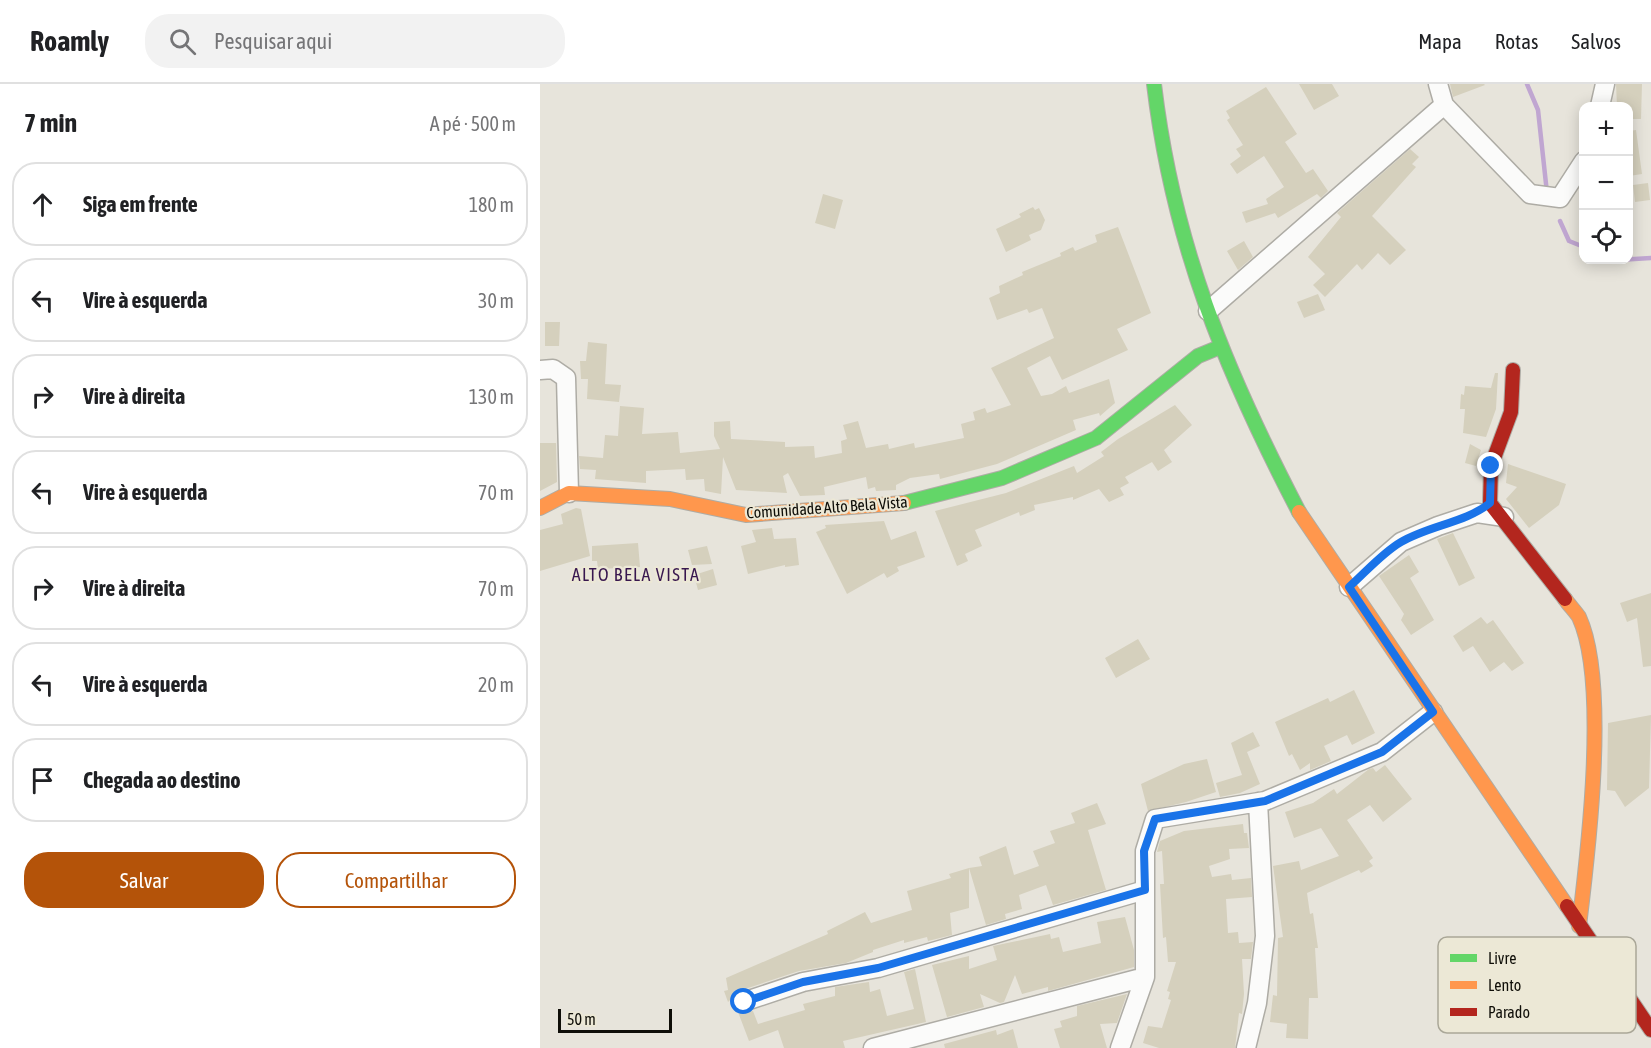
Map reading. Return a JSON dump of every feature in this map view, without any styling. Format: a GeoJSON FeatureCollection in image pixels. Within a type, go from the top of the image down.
{"type":"FeatureCollection","features":[{"type":"Feature","properties":{"kind":"street"},"geometry":{"type":"LineString","coordinates":[[1154,84],[1173,203],[1220,347],[1260,441],[1301,516],[1588,937]]}},
{"type":"Feature","properties":{"kind":"street"},"geometry":{"type":"LineString","coordinates":[[1438,84],[1444,105],[1530,194],[1560,198],[1579,169]]}},
{"type":"Feature","properties":{"kind":"street"},"geometry":{"type":"LineString","coordinates":[[1601,102],[1605,84]]}},
{"type":"Feature","properties":{"kind":"street"},"geometry":{"type":"LineString","coordinates":[[1208,311],[1444,105]]}},
{"type":"Feature","properties":{"kind":"street","name":"Comunidade Alto Bela Vista"},"geometry":{"type":"LineString","coordinates":[[540,508],[569,494],[670,499],[746,515],[898,505],[1002,478],[1096,438],[1198,356],[1220,347]]}},
{"type":"Feature","properties":{"kind":"street"},"geometry":{"type":"LineString","coordinates":[[540,370],[553,369],[566,378],[569,494]]}},
{"type":"Feature","properties":{"kind":"street"},"geometry":{"type":"LineString","coordinates":[[1484,508],[1491,466],[1511,412],[1513,370]]}},
{"type":"Feature","properties":{"kind":"street"},"geometry":{"type":"LineString","coordinates":[[1349,587],[1401,542],[1484,508],[1504,517],[1578,616],[1586,634],[1593,706],[1590,836],[1580,926]]}},
{"type":"Feature","properties":{"kind":"street"},"geometry":{"type":"LineString","coordinates":[[1120,1048],[1144,977],[1144,851],[1155,819],[1258,802],[1382,752],[1433,712]]}},
{"type":"Feature","properties":{"kind":"street"},"geometry":{"type":"LineString","coordinates":[[1246,1048],[1257,1003],[1265,936],[1258,802]]}},
{"type":"Feature","properties":{"kind":"street"},"geometry":{"type":"LineString","coordinates":[[744,1002],[803,982],[878,968],[1145,890]]}},
{"type":"Feature","properties":{"kind":"street"},"geometry":{"type":"LineString","coordinates":[[873,1048],[1144,977]]}},
{"type":"Feature","properties":{"kind":"street"},"geometry":{"type":"LineString","coordinates":[[1636,1008],[1651,1030]]}},
{"type":"Feature","properties":{"kind":"building"},"geometry":{"type":"Polygon","coordinates":[[[1299,84],[1332,84],[1339,96],[1314,110],[1299,84]]]}},
{"type":"Feature","properties":{"kind":"building"},"geometry":{"type":"Polygon","coordinates":[[[1450,84],[1484,84],[1485,85],[1453,97],[1450,84]]]}},
{"type":"Feature","properties":{"kind":"building"},"geometry":{"type":"Polygon","coordinates":[[[1616,84],[1642,84],[1641,119],[1633,119],[1633,102],[1617,102],[1616,84]]]}},
{"type":"Feature","properties":{"kind":"building"},"geometry":{"type":"Polygon","coordinates":[[[1266,87],[1297,134],[1285,142],[1306,173],[1313,169],[1328,191],[1321,198],[1317,194],[1278,218],[1275,213],[1246,223],[1242,212],[1268,204],[1266,199],[1284,187],[1264,156],[1237,174],[1230,164],[1241,156],[1236,149],[1243,145],[1227,120],[1230,118],[1226,111],[1266,87]]]}},
{"type":"Feature","properties":{"kind":"building"},"geometry":{"type":"Polygon","coordinates":[[[1633,130],[1636,130],[1642,174],[1633,175],[1633,156],[1633,130]]]}},
{"type":"Feature","properties":{"kind":"building"},"geometry":{"type":"Polygon","coordinates":[[[1410,149],[1419,157],[1412,164],[1416,167],[1372,216],[1406,250],[1390,265],[1378,253],[1362,270],[1357,264],[1325,297],[1313,285],[1325,274],[1308,257],[1341,217],[1337,213],[1410,149]]]}},
{"type":"Feature","properties":{"kind":"building"},"geometry":{"type":"Polygon","coordinates":[[[1648,183],[1650,200],[1635,202],[1633,185],[1648,183]]]}},
{"type":"Feature","properties":{"kind":"building"},"geometry":{"type":"Polygon","coordinates":[[[823,194],[843,200],[835,229],[815,223],[823,194]]]}},
{"type":"Feature","properties":{"kind":"building"},"geometry":{"type":"Polygon","coordinates":[[[1033,207],[1035,210],[1039,208],[1045,220],[1041,230],[1029,235],[1031,240],[1006,252],[996,229],[1021,217],[1019,214],[1033,207]]]}},
{"type":"Feature","properties":{"kind":"building"},"geometry":{"type":"Polygon","coordinates":[[[1118,227],[1151,313],[1117,329],[1128,350],[1062,380],[1050,356],[1027,368],[1041,396],[1052,394],[1066,386],[1069,393],[1109,379],[1115,403],[1100,416],[1099,413],[1073,420],[1076,430],[997,464],[940,479],[939,474],[910,478],[896,485],[896,490],[876,491],[875,487],[868,489],[866,477],[824,487],[825,495],[800,496],[788,473],[783,476],[787,493],[736,490],[723,457],[721,494],[705,491],[704,479],[686,480],[685,469],[646,471],[646,483],[595,479],[596,470],[580,469],[579,456],[603,458],[605,435],[618,436],[620,406],[644,408],[642,434],[678,432],[680,453],[720,449],[714,436],[714,422],[730,421],[731,439],[785,442],[785,447],[814,446],[815,458],[842,453],[841,441],[847,439],[843,425],[858,421],[866,448],[888,444],[889,449],[914,443],[915,448],[964,438],[961,424],[975,420],[973,412],[985,408],[987,413],[1011,405],[991,368],[1054,338],[1042,308],[1029,313],[1027,309],[997,320],[989,298],[1000,293],[999,286],[1023,275],[1022,272],[1061,256],[1060,253],[1073,247],[1075,251],[1097,242],[1095,235],[1118,227]]]}},
{"type":"Feature","properties":{"kind":"building"},"geometry":{"type":"Polygon","coordinates":[[[1244,241],[1253,257],[1238,270],[1227,251],[1244,241]]]}},
{"type":"Feature","properties":{"kind":"building"},"geometry":{"type":"Polygon","coordinates":[[[1318,294],[1325,310],[1304,318],[1297,302],[1318,294]]]}},
{"type":"Feature","properties":{"kind":"building"},"geometry":{"type":"Polygon","coordinates":[[[545,322],[560,322],[559,346],[545,346],[545,322]]]}},
{"type":"Feature","properties":{"kind":"building"},"geometry":{"type":"Polygon","coordinates":[[[588,342],[607,344],[605,384],[621,385],[619,402],[587,399],[588,379],[581,379],[580,361],[586,361],[588,342]]]}},
{"type":"Feature","properties":{"kind":"building"},"geometry":{"type":"Polygon","coordinates":[[[1495,373],[1498,373],[1496,409],[1486,437],[1463,433],[1465,409],[1460,409],[1461,394],[1464,395],[1465,386],[1491,388],[1495,373]]]}},
{"type":"Feature","properties":{"kind":"building"},"geometry":{"type":"Polygon","coordinates":[[[1175,405],[1192,425],[1164,450],[1172,462],[1158,471],[1152,462],[1125,477],[1129,483],[1120,488],[1124,495],[1109,502],[1099,489],[1073,500],[1073,497],[1034,505],[1035,510],[1020,516],[1019,512],[975,530],[982,546],[965,554],[968,561],[957,566],[935,511],[1006,493],[1074,466],[1077,473],[1104,456],[1101,452],[1118,439],[1175,405]]]}},
{"type":"Feature","properties":{"kind":"building"},"geometry":{"type":"Polygon","coordinates":[[[540,443],[556,443],[557,482],[540,491],[540,443]]]}},
{"type":"Feature","properties":{"kind":"building"},"geometry":{"type":"Polygon","coordinates":[[[1470,444],[1481,450],[1476,466],[1465,463],[1470,444]]]}},
{"type":"Feature","properties":{"kind":"building"},"geometry":{"type":"Polygon","coordinates":[[[1508,464],[1566,484],[1559,505],[1529,528],[1506,499],[1517,487],[1506,483],[1508,464]]]}},
{"type":"Feature","properties":{"kind":"building"},"geometry":{"type":"Polygon","coordinates":[[[576,508],[581,509],[590,556],[540,571],[540,530],[563,524],[561,514],[576,508]]]}},
{"type":"Feature","properties":{"kind":"building"},"geometry":{"type":"Polygon","coordinates":[[[884,521],[891,540],[916,531],[925,557],[897,567],[899,571],[887,578],[884,573],[847,594],[816,532],[826,528],[825,525],[884,521]]]}},
{"type":"Feature","properties":{"kind":"building"},"geometry":{"type":"Polygon","coordinates":[[[772,528],[774,539],[796,538],[799,565],[785,567],[785,565],[748,574],[741,546],[756,542],[752,530],[772,528]]]}},
{"type":"Feature","properties":{"kind":"building"},"geometry":{"type":"Polygon","coordinates":[[[1453,533],[1475,578],[1459,586],[1437,539],[1453,533]]]}},
{"type":"Feature","properties":{"kind":"building"},"geometry":{"type":"Polygon","coordinates":[[[638,543],[640,567],[598,569],[597,561],[592,561],[592,546],[638,543]]]}},
{"type":"Feature","properties":{"kind":"building"},"geometry":{"type":"Polygon","coordinates":[[[707,546],[712,564],[692,565],[688,550],[707,546]]]}},
{"type":"Feature","properties":{"kind":"building"},"geometry":{"type":"Polygon","coordinates":[[[1409,555],[1419,572],[1410,578],[1434,620],[1411,635],[1401,620],[1404,614],[1379,576],[1409,555]]]}},
{"type":"Feature","properties":{"kind":"building"},"geometry":{"type":"Polygon","coordinates":[[[713,569],[717,585],[698,590],[694,575],[713,569]]]}},
{"type":"Feature","properties":{"kind":"building"},"geometry":{"type":"Polygon","coordinates":[[[1651,593],[1651,666],[1643,667],[1637,618],[1627,622],[1620,603],[1651,593]]]}},
{"type":"Feature","properties":{"kind":"building"},"geometry":{"type":"Polygon","coordinates":[[[1481,617],[1487,624],[1493,620],[1524,663],[1512,671],[1504,662],[1490,672],[1473,646],[1463,652],[1453,636],[1481,617]]]}},
{"type":"Feature","properties":{"kind":"building"},"geometry":{"type":"Polygon","coordinates":[[[1138,639],[1150,659],[1116,678],[1105,658],[1138,639]]]}},
{"type":"Feature","properties":{"kind":"building"},"geometry":{"type":"Polygon","coordinates":[[[1354,690],[1375,733],[1352,745],[1347,735],[1324,746],[1331,761],[1310,770],[1310,763],[1300,770],[1292,754],[1289,756],[1275,722],[1328,698],[1330,702],[1354,690]]]}},
{"type":"Feature","properties":{"kind":"building"},"geometry":{"type":"Polygon","coordinates":[[[1651,715],[1649,788],[1625,807],[1615,791],[1607,790],[1608,723],[1651,715]]]}},
{"type":"Feature","properties":{"kind":"building"},"geometry":{"type":"Polygon","coordinates":[[[1253,732],[1260,746],[1247,752],[1260,784],[1240,793],[1220,797],[1216,783],[1242,775],[1231,743],[1253,732]]]}},
{"type":"Feature","properties":{"kind":"building"},"geometry":{"type":"Polygon","coordinates":[[[1207,759],[1216,792],[1148,811],[1141,784],[1184,764],[1207,759]]]}},
{"type":"Feature","properties":{"kind":"building"},"geometry":{"type":"Polygon","coordinates":[[[1385,765],[1412,799],[1383,822],[1370,805],[1347,820],[1373,858],[1369,861],[1373,866],[1361,873],[1359,870],[1307,893],[1310,914],[1313,913],[1318,948],[1315,948],[1318,998],[1309,998],[1308,1039],[1286,1038],[1287,1024],[1270,1022],[1273,995],[1277,996],[1278,938],[1283,937],[1273,866],[1299,861],[1301,870],[1339,856],[1321,828],[1294,838],[1285,812],[1313,803],[1334,789],[1337,794],[1369,769],[1373,768],[1376,772],[1385,765]]]}},
{"type":"Feature","properties":{"kind":"building"},"geometry":{"type":"Polygon","coordinates":[[[1097,803],[1106,824],[1088,830],[1106,890],[1053,905],[1046,885],[1019,895],[1022,909],[1005,914],[1006,919],[986,925],[969,868],[982,866],[979,857],[1006,846],[1014,875],[1039,866],[1033,851],[1055,843],[1050,831],[1075,823],[1071,813],[1097,803]]]}},
{"type":"Feature","properties":{"kind":"building"},"geometry":{"type":"Polygon","coordinates":[[[1243,824],[1249,848],[1229,849],[1230,859],[1209,866],[1212,877],[1231,874],[1232,880],[1251,878],[1252,897],[1226,899],[1228,933],[1238,932],[1239,943],[1253,942],[1251,959],[1242,959],[1244,994],[1242,1014],[1239,1013],[1235,1048],[1159,1048],[1143,1043],[1148,1026],[1162,1028],[1171,1000],[1168,999],[1170,992],[1167,991],[1176,962],[1168,962],[1166,937],[1163,938],[1160,884],[1164,884],[1162,851],[1157,852],[1160,841],[1184,831],[1243,824]]]}},
{"type":"Feature","properties":{"kind":"building"},"geometry":{"type":"Polygon","coordinates":[[[969,868],[969,908],[950,913],[952,935],[928,941],[927,937],[904,943],[904,940],[873,950],[873,952],[846,963],[799,971],[739,991],[728,1002],[724,991],[728,990],[726,978],[828,934],[827,931],[865,912],[871,923],[912,910],[907,891],[951,878],[949,874],[969,868]]]}},
{"type":"Feature","properties":{"kind":"building"},"geometry":{"type":"Polygon","coordinates":[[[1125,917],[1134,950],[1134,967],[1048,991],[1048,987],[1022,994],[1015,975],[1004,1002],[1000,1003],[980,994],[984,1007],[947,1017],[932,965],[969,956],[969,969],[997,960],[993,946],[1050,934],[1051,939],[1059,937],[1063,952],[1101,943],[1097,922],[1125,917]]]}},
{"type":"Feature","properties":{"kind":"building"},"geometry":{"type":"Polygon","coordinates":[[[915,969],[926,1022],[843,1041],[845,1048],[784,1048],[778,1030],[749,1041],[738,1012],[753,1011],[758,1024],[805,1010],[803,1004],[835,996],[835,987],[869,982],[870,992],[880,989],[887,1016],[914,1009],[904,972],[915,969]]]}},
{"type":"Feature","properties":{"kind":"building"},"geometry":{"type":"Polygon","coordinates":[[[1127,994],[1117,1023],[1100,1024],[1107,1048],[1060,1048],[1054,1029],[1062,1027],[1060,1021],[1077,1016],[1077,1006],[1127,994]]]}},
{"type":"Feature","properties":{"kind":"building"},"geometry":{"type":"Polygon","coordinates":[[[1013,1029],[1018,1048],[945,1048],[944,1044],[996,1030],[997,1035],[1013,1029]]]}},
{"type":"Feature","properties":{"kind":"waterway"},"geometry":{"type":"LineString","coordinates":[[1527,84],[1538,110],[1547,193]]}},
{"type":"Feature","properties":{"kind":"waterway"},"geometry":{"type":"LineString","coordinates":[[1560,221],[1569,241],[1579,245]]}},
{"type":"Feature","properties":{"kind":"waterway"},"geometry":{"type":"LineString","coordinates":[[1633,259],[1651,258]]}},
{"type":"Feature","properties":{"kind":"traffic: fast"},"geometry":{"type":"LineString","coordinates":[[1154,84],[1174,198],[1206,305],[1248,408],[1299,512]]}},
{"type":"Feature","properties":{"kind":"traffic: fast"},"geometry":{"type":"LineString","coordinates":[[904,503],[1002,478],[1096,438],[1198,356],[1220,347]]}},
{"type":"Feature","properties":{"kind":"traffic: slow"},"geometry":{"type":"LineString","coordinates":[[540,508],[569,493],[670,499],[746,515],[904,503]]}},
{"type":"Feature","properties":{"kind":"traffic: slow"},"geometry":{"type":"LineString","coordinates":[[1299,512],[1567,906]]}},
{"type":"Feature","properties":{"kind":"traffic: slow"},"geometry":{"type":"LineString","coordinates":[[1565,599],[1579,617],[1588,646],[1595,724],[1591,813],[1579,926]]}},
{"type":"Feature","properties":{"kind":"traffic: jam"},"geometry":{"type":"LineString","coordinates":[[1513,370],[1511,412],[1491,466],[1490,503],[1565,599]]}},
{"type":"Feature","properties":{"kind":"traffic: jam"},"geometry":{"type":"LineString","coordinates":[[1567,906],[1588,937]]}},
{"type":"Feature","properties":{"kind":"traffic: jam"},"geometry":{"type":"LineString","coordinates":[[1636,1008],[1651,1030]]}},
{"type":"Feature","properties":{"kind":"district","name":"ALTO BELA VISTA"},"geometry":{"type":"Point","coordinates":[636,575]}},
{"type":"Feature","properties":{"kind":"route"},"geometry":{"type":"LineString","coordinates":[[744,1002],[803,982],[878,968],[1145,890],[1144,851],[1155,819],[1265,801],[1382,752],[1433,712],[1349,587],[1401,542],[1477,513],[1490,503],[1491,466]]}}]}
